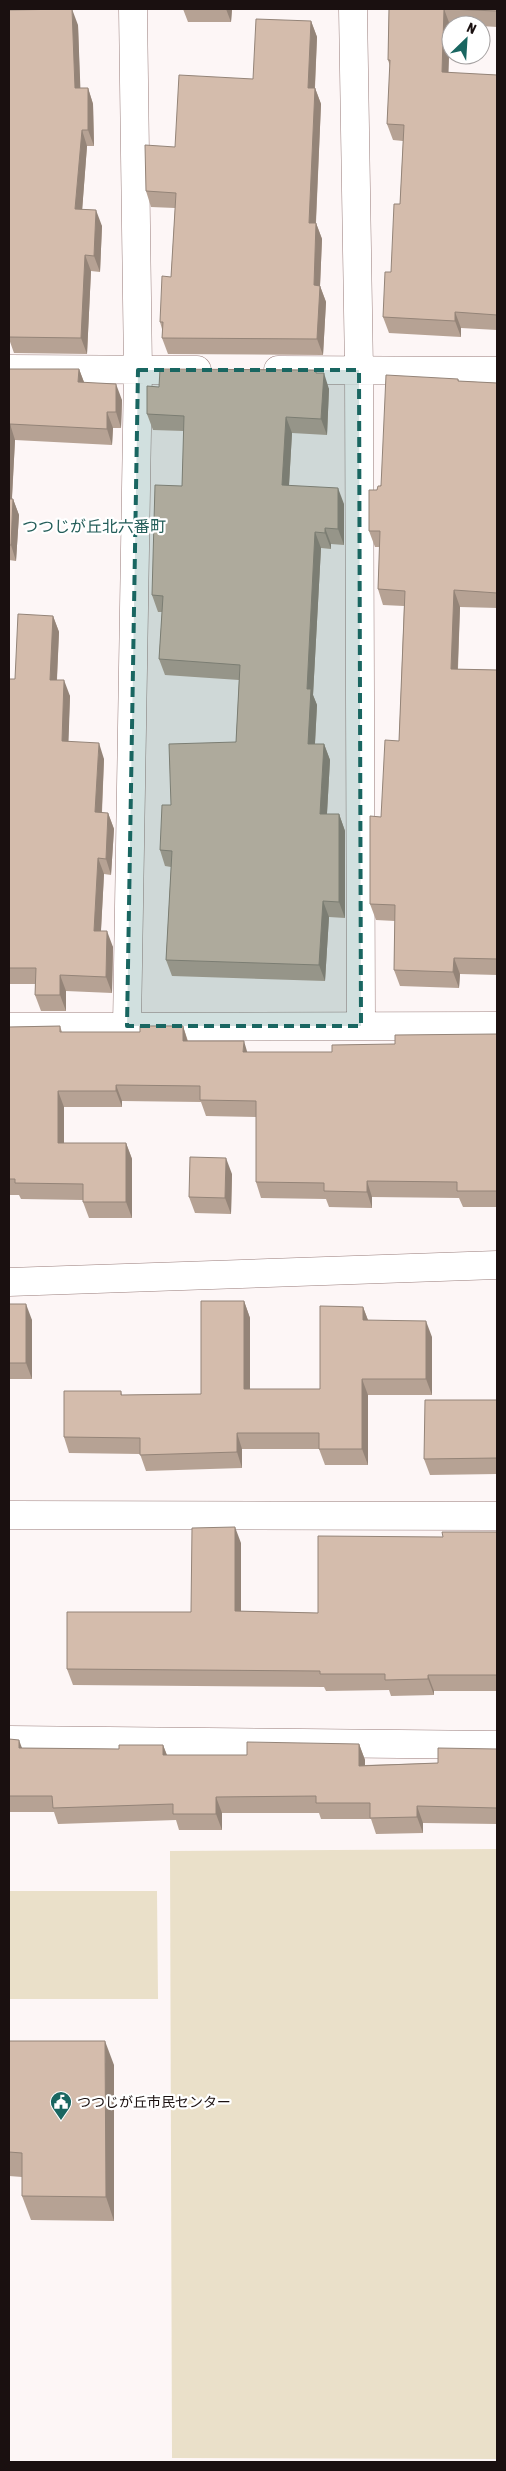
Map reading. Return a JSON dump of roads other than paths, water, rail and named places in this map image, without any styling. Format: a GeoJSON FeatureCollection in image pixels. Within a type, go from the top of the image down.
{"type":"FeatureCollection","features":[{"type":"Feature","properties":{"kind":"street"},"geometry":{"type":"LineString","coordinates":[[127,1026],[138,370],[133,9]]}},
{"type":"Feature","properties":{"kind":"street"},"geometry":{"type":"LineString","coordinates":[[353,9],[359,370],[361,1026]]}},
{"type":"Feature","properties":{"kind":"street"},"geometry":{"type":"LineString","coordinates":[[9,369],[224,370]]}},
{"type":"Feature","properties":{"kind":"street"},"geometry":{"type":"LineString","coordinates":[[253,370],[497,371]]}},
{"type":"Feature","properties":{"kind":"street"},"geometry":{"type":"LineString","coordinates":[[9,1027],[497,1026]]}},
{"type":"Feature","properties":{"kind":"street"},"geometry":{"type":"LineString","coordinates":[[9,1282],[497,1265]]}},
{"type":"Feature","properties":{"kind":"street"},"geometry":{"type":"LineString","coordinates":[[9,1515],[497,1516]]}},
{"type":"Feature","properties":{"kind":"street"},"geometry":{"type":"LineString","coordinates":[[9,1740],[497,1744]]}},
{"type":"Feature","properties":{"kind":"place","name":"つつじが丘市民センター"},"geometry":{"type":"Point","coordinates":[61,2121]}},
{"type":"Feature","properties":{"kind":"district","name":"つつじが丘北六番町"},"geometry":{"type":"Point","coordinates":[94,526]}}]}
